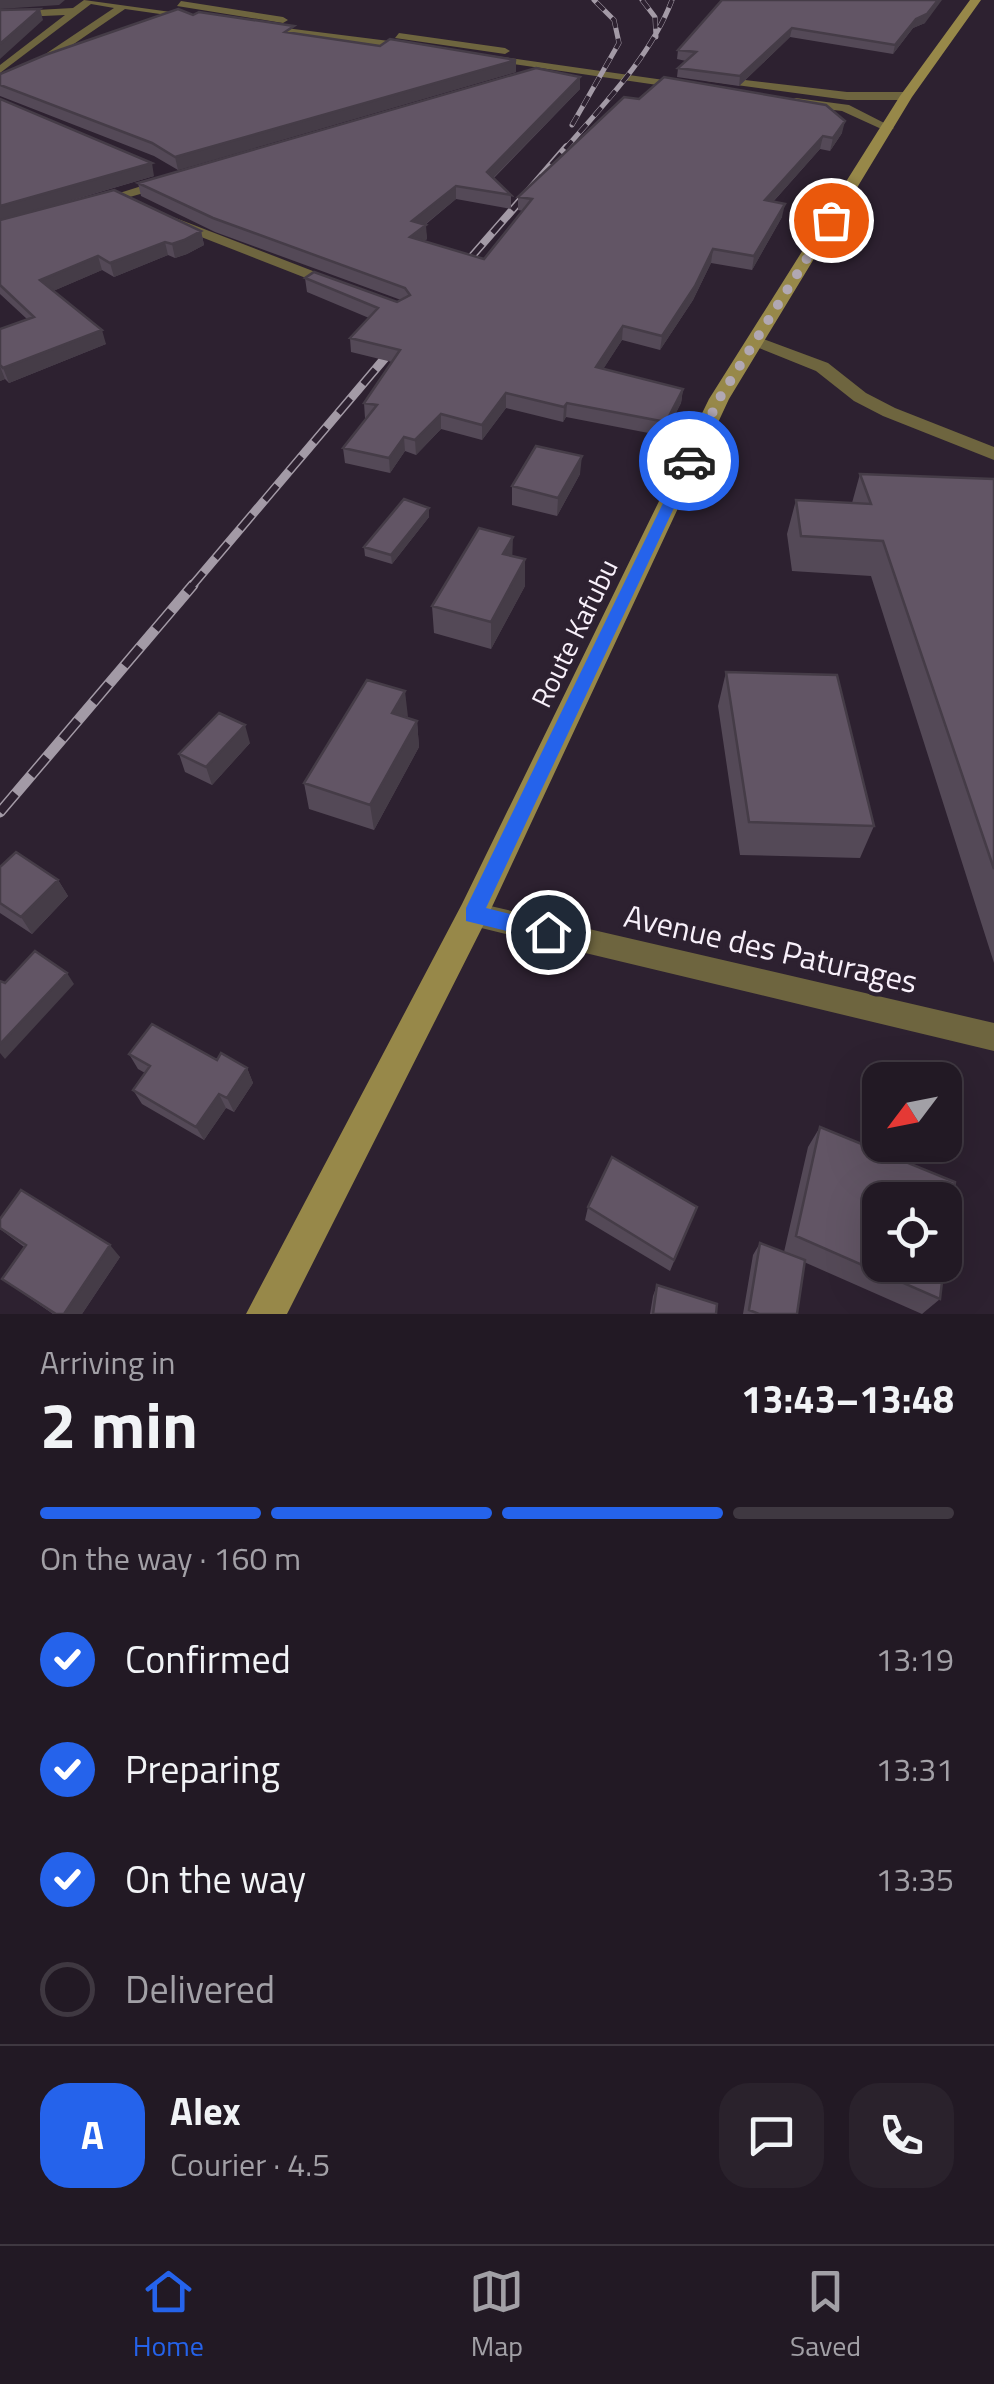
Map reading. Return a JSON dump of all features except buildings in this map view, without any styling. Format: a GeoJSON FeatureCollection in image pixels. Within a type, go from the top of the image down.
{"type":"FeatureCollection","features":[{"type":"Feature","properties":{"kind":"main road","name":"Route Kafubu"},"geometry":{"type":"LineString","coordinates":[[266,1314],[473,914],[719,399],[906,96],[976,0]]}},
{"type":"Feature","properties":{"kind":"street"},"geometry":{"type":"LineString","coordinates":[[0,71],[90,0],[560,64],[847,96],[906,96]]}},
{"type":"Feature","properties":{"kind":"street"},"geometry":{"type":"LineString","coordinates":[[155,0],[845,108],[888,128]]}},
{"type":"Feature","properties":{"kind":"street"},"geometry":{"type":"LineString","coordinates":[[36,65],[123,6]]}},
{"type":"Feature","properties":{"kind":"street"},"geometry":{"type":"LineString","coordinates":[[0,15],[78,11]]}},
{"type":"Feature","properties":{"kind":"street"},"geometry":{"type":"LineString","coordinates":[[146,23],[192,16]]}},
{"type":"Feature","properties":{"kind":"street"},"geometry":{"type":"LineString","coordinates":[[0,71],[36,65],[86,49]]}},
{"type":"Feature","properties":{"kind":"street"},"geometry":{"type":"LineString","coordinates":[[518,79],[560,64]]}},
{"type":"Feature","properties":{"kind":"street"},"geometry":{"type":"LineString","coordinates":[[86,205],[176,179],[162,170]]}},
{"type":"Feature","properties":{"kind":"street"},"geometry":{"type":"LineString","coordinates":[[120,196],[138,204]]}},
{"type":"Feature","properties":{"kind":"street"},"geometry":{"type":"LineString","coordinates":[[156,212],[209,238],[347,289]]}},
{"type":"Feature","properties":{"kind":"street"},"geometry":{"type":"LineString","coordinates":[[755,342],[822,367],[860,398],[889,412],[994,454]]}},
{"type":"Feature","properties":{"kind":"street","name":"Avenue des Paturages"},"geometry":{"type":"LineString","coordinates":[[473,914],[994,1037]]}},
{"type":"Feature","properties":{"kind":"railway"},"geometry":{"type":"LineString","coordinates":[[572,125],[619,43],[614,20],[594,0]]}},
{"type":"Feature","properties":{"kind":"railway"},"geometry":{"type":"LineString","coordinates":[[642,0],[655,17],[656,34]]}},
{"type":"Feature","properties":{"kind":"railway"},"geometry":{"type":"LineString","coordinates":[[656,34],[672,0]]}},
{"type":"Feature","properties":{"kind":"railway"},"geometry":{"type":"LineString","coordinates":[[565,149],[610,97],[656,34]]}},
{"type":"Feature","properties":{"kind":"railway"},"geometry":{"type":"LineString","coordinates":[[453,278],[567,147]]}},
{"type":"Feature","properties":{"kind":"railway"},"geometry":{"type":"LineString","coordinates":[[191,587],[401,339]]}},
{"type":"Feature","properties":{"kind":"railway"},"geometry":{"type":"LineString","coordinates":[[0,812],[193,585]]}},
{"type":"Feature","properties":{"kind":"way so far"},"geometry":{"type":"LineString","coordinates":[[689,461],[719,399],[831,220]]}},
{"type":"Feature","properties":{"kind":"route"},"geometry":{"type":"LineString","coordinates":[[548,932],[473,914],[689,461]]}}]}
